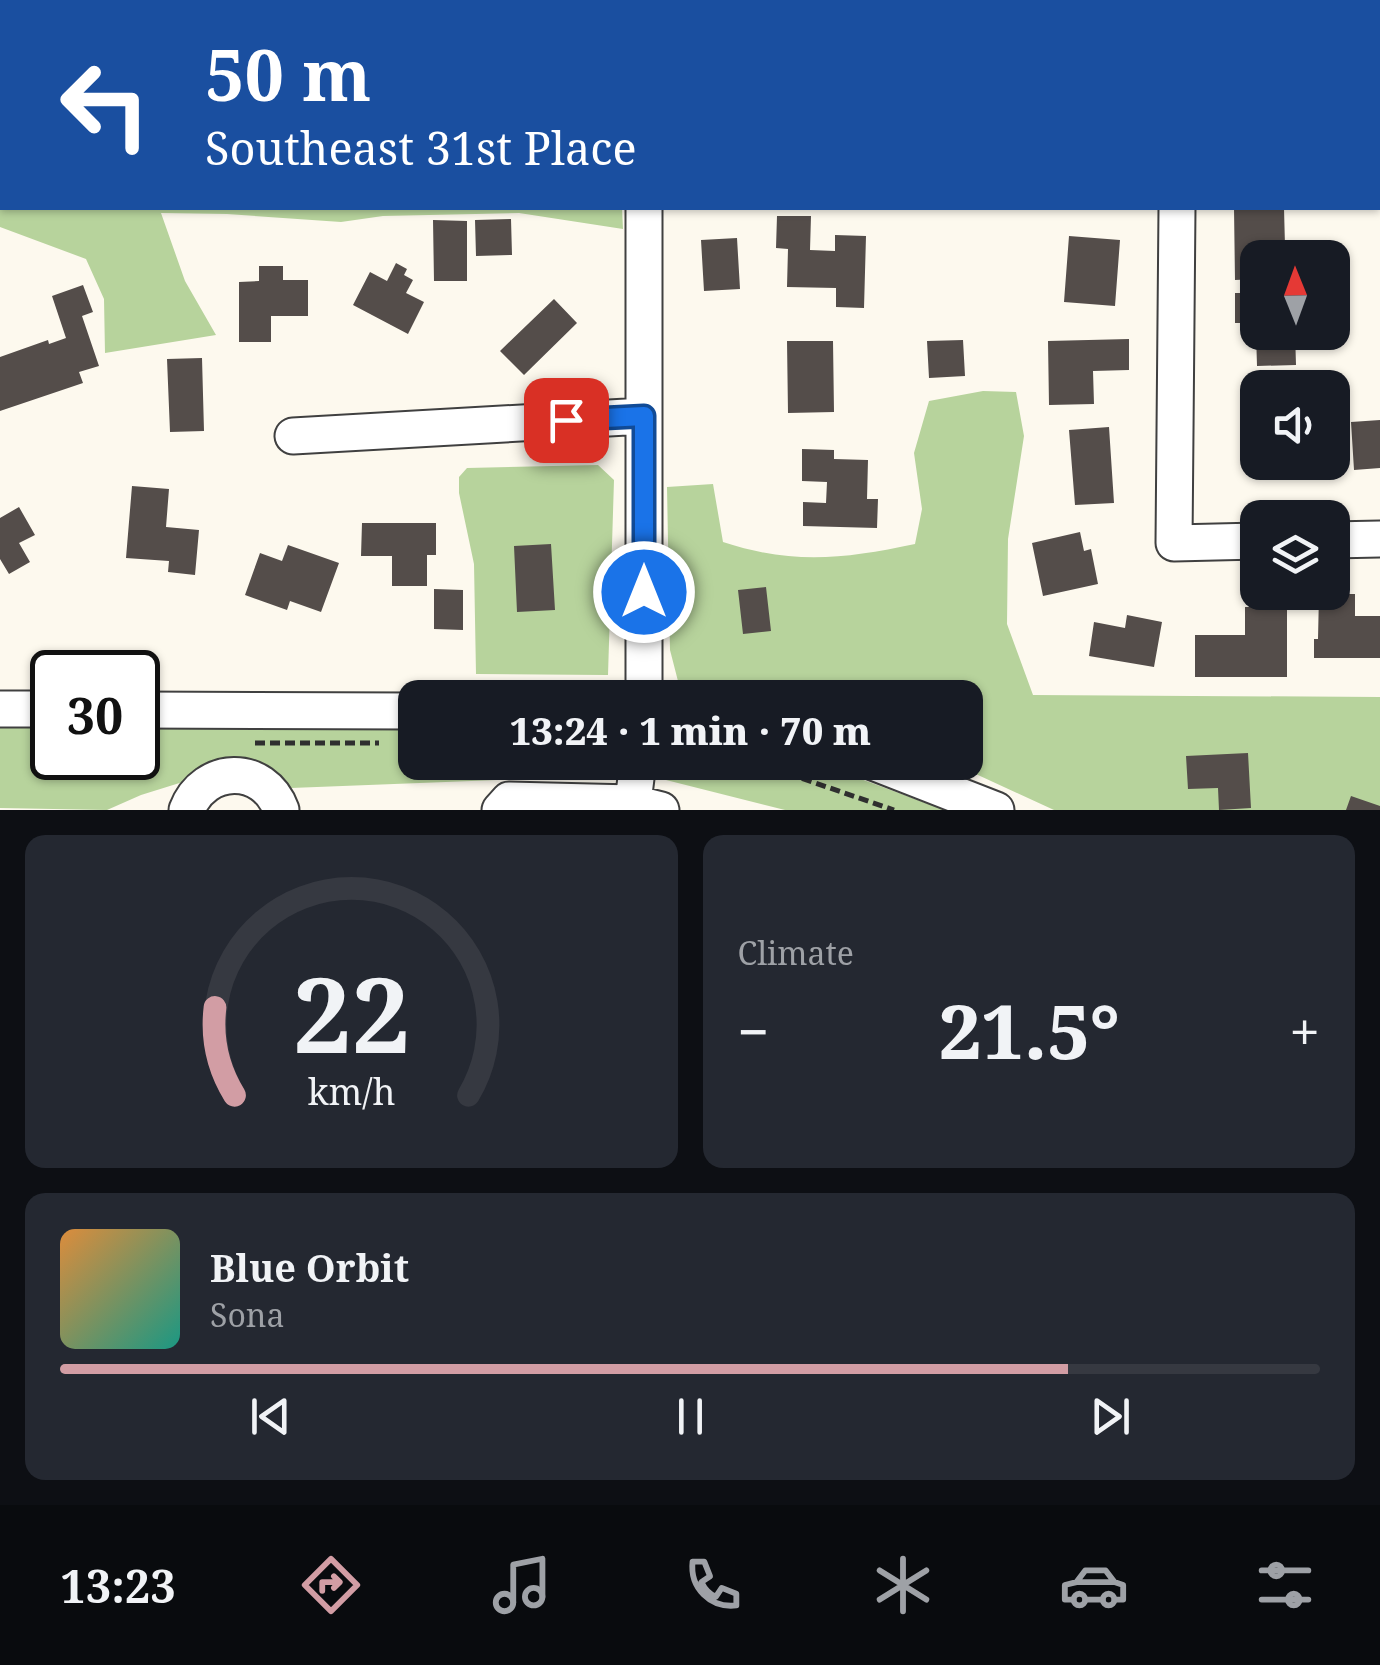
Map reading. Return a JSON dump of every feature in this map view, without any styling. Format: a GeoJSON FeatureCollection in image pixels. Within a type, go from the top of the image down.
{"type":"FeatureCollection","features":[{"type":"Feature","properties":{"kind":"street"},"geometry":{"type":"LineString","coordinates":[[644,210],[644,680]]}},
{"type":"Feature","properties":{"kind":"street"},"geometry":{"type":"LineString","coordinates":[[1177,210],[1174,543],[1240,541]]}},
{"type":"Feature","properties":{"kind":"street"},"geometry":{"type":"LineString","coordinates":[[293,436],[644,416]]}},
{"type":"Feature","properties":{"kind":"street"},"geometry":{"type":"LineString","coordinates":[[1350,540],[1380,539]]}},
{"type":"Feature","properties":{"kind":"street"},"geometry":{"type":"LineString","coordinates":[[0,709],[30,709]]}},
{"type":"Feature","properties":{"kind":"street"},"geometry":{"type":"LineString","coordinates":[[160,710],[398,710]]}},
{"type":"Feature","properties":{"kind":"street"},"geometry":{"type":"LineString","coordinates":[[186,810],[196,792],[208,782],[238,775],[254,778],[268,788],[281,810]]}},
{"type":"Feature","properties":{"kind":"street"},"geometry":{"type":"LineString","coordinates":[[500,810],[509,800],[642,808],[640,780]]}},
{"type":"Feature","properties":{"kind":"street"},"geometry":{"type":"LineString","coordinates":[[918,780],[996,810]]}},
{"type":"Feature","properties":{"kind":"path"},"geometry":{"type":"LineString","coordinates":[[804,780],[894,810]]}},
{"type":"Feature","properties":{"kind":"green space"},"geometry":{"type":"Polygon","coordinates":[[[0,210],[622,210],[623,229],[519,213],[383,216],[341,222],[161,213],[185,281],[216,335],[105,353],[104,299],[86,259],[0,227],[0,210]]]}},
{"type":"Feature","properties":{"kind":"green space"},"geometry":{"type":"Polygon","coordinates":[[[983,391],[1016,392],[1024,436],[1008,539],[1007,624],[1033,695],[1380,697],[1380,810],[1054,810],[983,777],[983,680],[678,680],[670,650],[667,487],[713,484],[723,542],[748,549],[819,557],[915,544],[922,509],[914,453],[929,401],[983,391]]]}},
{"type":"Feature","properties":{"kind":"green space"},"geometry":{"type":"Polygon","coordinates":[[[598,465],[614,480],[608,675],[476,674],[474,564],[459,477],[467,468],[598,465]]]}},
{"type":"Feature","properties":{"kind":"green space"},"geometry":{"type":"Polygon","coordinates":[[[160,722],[398,723],[398,780],[498,780],[291,788],[254,766],[202,776],[107,810],[0,808],[0,724],[30,723],[30,780],[160,780],[160,722]]]}},
{"type":"Feature","properties":{"kind":"green space"},"geometry":{"type":"Polygon","coordinates":[[[666,780],[864,780],[945,810],[785,810],[666,780]]]}},
{"type":"Feature","properties":{"kind":"building"},"geometry":{"type":"Polygon","coordinates":[[[1234,210],[1284,210],[1285,240],[1240,240],[1240,280],[1235,280],[1234,210]]]}},
{"type":"Feature","properties":{"kind":"building"},"geometry":{"type":"Polygon","coordinates":[[[777,216],[811,216],[810,250],[835,251],[835,235],[866,236],[864,308],[836,307],[836,288],[787,287],[788,249],[776,248],[777,216]]]}},
{"type":"Feature","properties":{"kind":"building"},"geometry":{"type":"Polygon","coordinates":[[[511,219],[512,255],[476,256],[475,220],[511,219]]]}},
{"type":"Feature","properties":{"kind":"building"},"geometry":{"type":"Polygon","coordinates":[[[433,220],[467,221],[467,281],[434,281],[433,220]]]}},
{"type":"Feature","properties":{"kind":"building"},"geometry":{"type":"Polygon","coordinates":[[[1069,236],[1120,240],[1115,306],[1064,302],[1069,236]]]}},
{"type":"Feature","properties":{"kind":"building"},"geometry":{"type":"Polygon","coordinates":[[[737,238],[740,289],[704,291],[701,240],[737,238]]]}},
{"type":"Feature","properties":{"kind":"building"},"geometry":{"type":"Polygon","coordinates":[[[396,263],[407,269],[404,275],[413,280],[406,293],[424,302],[408,334],[353,305],[370,272],[387,281],[396,263]]]}},
{"type":"Feature","properties":{"kind":"building"},"geometry":{"type":"Polygon","coordinates":[[[259,266],[283,266],[283,280],[308,280],[308,316],[271,316],[271,342],[239,342],[239,282],[259,281],[259,266]]]}},
{"type":"Feature","properties":{"kind":"building"},"geometry":{"type":"Polygon","coordinates":[[[83,285],[93,312],[82,316],[99,366],[79,372],[83,383],[0,411],[0,357],[48,340],[49,344],[66,338],[52,296],[83,285]]]}},
{"type":"Feature","properties":{"kind":"building"},"geometry":{"type":"Polygon","coordinates":[[[1235,293],[1240,293],[1240,323],[1235,323],[1235,293]]]}},
{"type":"Feature","properties":{"kind":"building"},"geometry":{"type":"Polygon","coordinates":[[[554,299],[577,323],[524,375],[500,351],[554,299]]]}},
{"type":"Feature","properties":{"kind":"building"},"geometry":{"type":"Polygon","coordinates":[[[1129,339],[1129,370],[1093,371],[1094,404],[1049,405],[1048,341],[1129,339]]]}},
{"type":"Feature","properties":{"kind":"building"},"geometry":{"type":"Polygon","coordinates":[[[963,340],[965,376],[929,378],[927,341],[963,340]]]}},
{"type":"Feature","properties":{"kind":"building"},"geometry":{"type":"Polygon","coordinates":[[[787,341],[833,341],[834,412],[788,413],[787,341]]]}},
{"type":"Feature","properties":{"kind":"building"},"geometry":{"type":"Polygon","coordinates":[[[1257,350],[1296,350],[1296,365],[1257,366],[1257,350]]]}},
{"type":"Feature","properties":{"kind":"building"},"geometry":{"type":"Polygon","coordinates":[[[202,358],[204,431],[170,432],[167,359],[202,358]]]}},
{"type":"Feature","properties":{"kind":"building"},"geometry":{"type":"Polygon","coordinates":[[[1380,420],[1380,468],[1354,470],[1351,422],[1380,420]]]}},
{"type":"Feature","properties":{"kind":"building"},"geometry":{"type":"Polygon","coordinates":[[[1109,427],[1114,503],[1075,505],[1069,430],[1109,427]]]}},
{"type":"Feature","properties":{"kind":"building"},"geometry":{"type":"Polygon","coordinates":[[[802,449],[834,450],[834,459],[868,460],[867,499],[878,499],[877,528],[803,526],[803,502],[826,503],[827,482],[802,481],[802,449]]]}},
{"type":"Feature","properties":{"kind":"building"},"geometry":{"type":"Polygon","coordinates":[[[132,486],[169,489],[166,527],[199,530],[195,575],[168,572],[169,561],[126,558],[132,486]]]}},
{"type":"Feature","properties":{"kind":"building"},"geometry":{"type":"Polygon","coordinates":[[[19,507],[35,535],[19,543],[30,562],[9,574],[0,559],[0,518],[19,507]]]}},
{"type":"Feature","properties":{"kind":"building"},"geometry":{"type":"Polygon","coordinates":[[[362,523],[436,523],[436,555],[427,555],[427,586],[392,586],[392,556],[361,556],[362,523]]]}},
{"type":"Feature","properties":{"kind":"building"},"geometry":{"type":"Polygon","coordinates":[[[1080,532],[1084,551],[1091,549],[1098,584],[1043,596],[1032,543],[1080,532]]]}},
{"type":"Feature","properties":{"kind":"building"},"geometry":{"type":"Polygon","coordinates":[[[551,544],[555,610],[517,612],[514,546],[551,544]]]}},
{"type":"Feature","properties":{"kind":"building"},"geometry":{"type":"Polygon","coordinates":[[[288,545],[339,563],[321,612],[290,601],[287,610],[245,595],[260,553],[282,561],[288,545]]]}},
{"type":"Feature","properties":{"kind":"building"},"geometry":{"type":"Polygon","coordinates":[[[766,587],[771,631],[743,634],[738,590],[766,587]]]}},
{"type":"Feature","properties":{"kind":"building"},"geometry":{"type":"Polygon","coordinates":[[[434,589],[463,590],[463,630],[434,629],[434,589]]]}},
{"type":"Feature","properties":{"kind":"building"},"geometry":{"type":"Polygon","coordinates":[[[1350,594],[1355,594],[1355,616],[1380,616],[1380,658],[1314,658],[1314,639],[1318,639],[1319,610],[1350,610],[1350,594]]]}},
{"type":"Feature","properties":{"kind":"building"},"geometry":{"type":"Polygon","coordinates":[[[1245,610],[1287,610],[1287,677],[1195,677],[1195,635],[1245,635],[1245,610]]]}},
{"type":"Feature","properties":{"kind":"building"},"geometry":{"type":"Polygon","coordinates":[[[1127,615],[1162,622],[1154,667],[1089,656],[1094,622],[1125,628],[1127,615]]]}},
{"type":"Feature","properties":{"kind":"building"},"geometry":{"type":"Polygon","coordinates":[[[1248,753],[1251,808],[1219,810],[1218,788],[1188,789],[1186,756],[1248,753]]]}},
{"type":"Feature","properties":{"kind":"building"},"geometry":{"type":"Polygon","coordinates":[[[1351,796],[1380,806],[1380,810],[1346,810],[1351,796]]]}},
{"type":"Feature","properties":{"kind":"route"},"geometry":{"type":"LineString","coordinates":[[566,420],[644,416],[644,592]]}}]}
